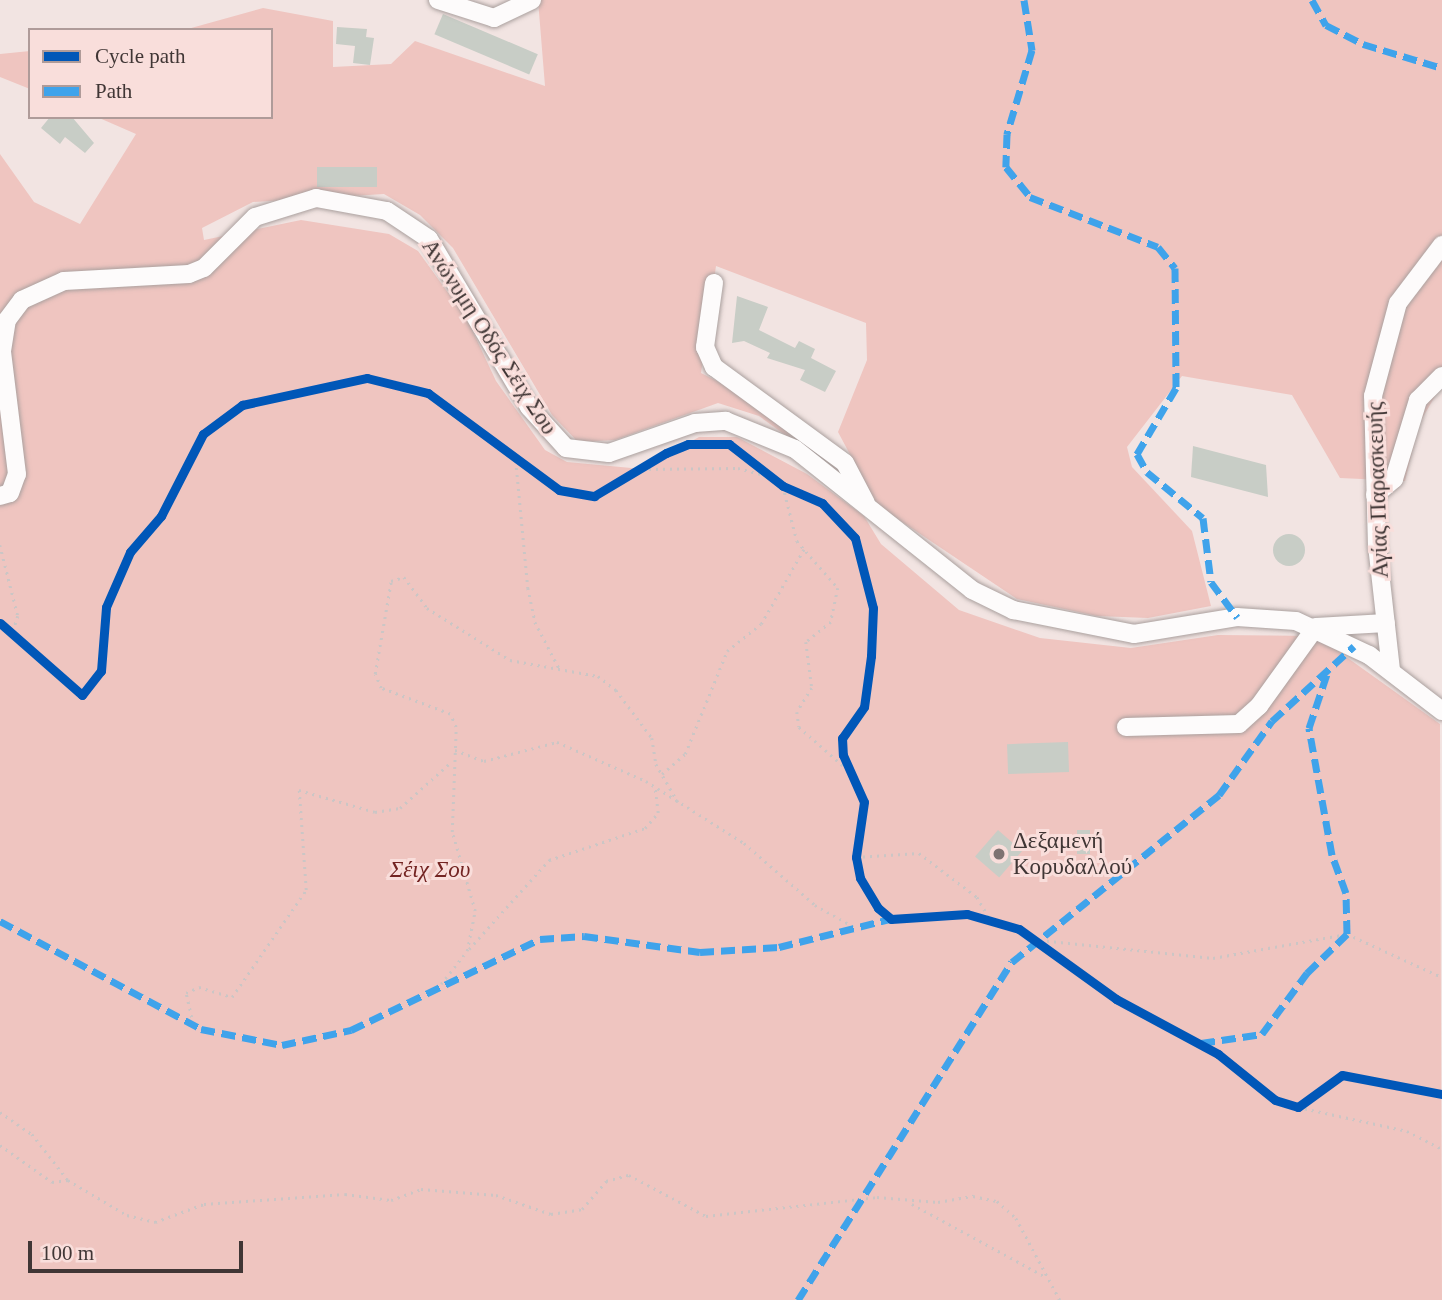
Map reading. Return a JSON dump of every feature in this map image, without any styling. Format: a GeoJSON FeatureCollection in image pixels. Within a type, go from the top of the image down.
{"type":"FeatureCollection","features":[{"type":"Feature","properties":{"kind":"street"},"geometry":{"type":"LineString","coordinates":[[438,0],[494,18],[532,0]]}},
{"type":"Feature","properties":{"kind":"street","name":"Ανώνυμη Οδός Σέιχ Σου"},"geometry":{"type":"LineString","coordinates":[[0,496],[10,493],[17,474],[2,351],[8,320],[22,300],[64,281],[189,274],[204,268],[255,217],[316,198],[387,211],[429,239],[529,407],[566,448],[587,455],[609,453],[695,423],[726,421],[795,449],[972,590],[1044,619],[1134,634],[1252,616],[1316,627],[1391,670],[1442,711]]}},
{"type":"Feature","properties":{"kind":"street","name":"Αγίας Παρασκευής"},"geometry":{"type":"LineString","coordinates":[[1391,670],[1376,495],[1373,396],[1398,303],[1442,245]]}},
{"type":"Feature","properties":{"kind":"street"},"geometry":{"type":"LineString","coordinates":[[714,283],[705,347],[714,367],[845,463],[867,506]]}},
{"type":"Feature","properties":{"kind":"street"},"geometry":{"type":"LineString","coordinates":[[1376,495],[1394,479],[1418,400],[1442,376]]}},
{"type":"Feature","properties":{"kind":"street"},"geometry":{"type":"LineString","coordinates":[[1126,727],[1239,724],[1259,706],[1316,627],[1385,622]]}},
{"type":"Feature","properties":{"kind":"path"},"geometry":{"type":"LineString","coordinates":[[0,623],[82,695],[101,671],[106,607],[130,552],[161,516],[203,434],[242,405],[366,378],[428,393],[470,418],[516,460],[559,490],[594,496],[688,444],[712,442],[741,448],[779,479],[803,549],[838,588],[831,622],[806,642],[812,688],[797,712],[799,727],[849,771]]}},
{"type":"Feature","properties":{"kind":"path"},"geometry":{"type":"LineString","coordinates":[[516,460],[528,588],[535,622],[559,668]]}},
{"type":"Feature","properties":{"kind":"path"},"geometry":{"type":"LineString","coordinates":[[642,468],[737,468],[779,479]]}},
{"type":"Feature","properties":{"kind":"path"},"geometry":{"type":"LineString","coordinates":[[783,486],[822,503],[855,538],[873,608],[864,707],[842,738],[849,771],[864,802],[856,857],[870,897],[891,919]]}},
{"type":"Feature","properties":{"kind":"path"},"geometry":{"type":"LineString","coordinates":[[0,545],[18,616],[12,635]]}},
{"type":"Feature","properties":{"kind":"path"},"geometry":{"type":"LineString","coordinates":[[662,774],[685,754],[727,651],[761,624],[803,549]]}},
{"type":"Feature","properties":{"kind":"path"},"geometry":{"type":"LineString","coordinates":[[467,951],[475,911],[452,832],[450,762],[455,750],[450,714],[381,688],[375,674],[391,581],[404,577],[428,608],[510,660],[598,676],[616,690],[652,738],[662,774],[678,802]]}},
{"type":"Feature","properties":{"kind":"path"},"geometry":{"type":"LineString","coordinates":[[455,750],[484,761],[557,742],[656,787],[744,843],[815,905],[856,928]]}},
{"type":"Feature","properties":{"kind":"path"},"geometry":{"type":"LineString","coordinates":[[193,1024],[186,993],[199,987],[232,997],[306,890],[299,790],[375,812],[400,808],[450,762]]}},
{"type":"Feature","properties":{"kind":"path"},"geometry":{"type":"LineString","coordinates":[[441,984],[549,860],[645,828],[658,813],[656,787]]}},
{"type":"Feature","properties":{"kind":"path"},"geometry":{"type":"LineString","coordinates":[[856,857],[919,853],[977,897],[992,922]]}},
{"type":"Feature","properties":{"kind":"path"},"geometry":{"type":"LineString","coordinates":[[1442,976],[1347,934],[1213,958],[1036,939],[1116,999],[1218,1054],[1275,1100],[1407,1131],[1442,1149]]}},
{"type":"Feature","properties":{"kind":"path"},"geometry":{"type":"LineString","coordinates":[[1298,1107],[1342,1075],[1442,1094]]}},
{"type":"Feature","properties":{"kind":"path"},"geometry":{"type":"LineString","coordinates":[[0,1112],[32,1134],[68,1180],[127,1215],[155,1222],[204,1204],[345,1194],[391,1199],[421,1189],[496,1195],[551,1214],[582,1209],[606,1181],[629,1175],[706,1216],[877,1197],[909,1202],[973,1196],[997,1201],[1016,1218],[1044,1276],[1060,1300]]}},
{"type":"Feature","properties":{"kind":"path"},"geometry":{"type":"LineString","coordinates":[[0,1145],[51,1182],[68,1180]]}},
{"type":"Feature","properties":{"kind":"path"},"geometry":{"type":"LineString","coordinates":[[909,1202],[1044,1276]]}},
{"type":"Feature","properties":{"kind":"green space","name":"Σέιχ Σου"},"geometry":{"type":"Polygon","coordinates":[[[538,0],[1442,0],[1442,384],[1419,424],[1405,481],[1340,478],[1292,395],[1182,376],[1127,447],[1132,467],[1192,531],[1211,606],[1148,618],[1097,616],[1017,599],[877,505],[838,432],[867,360],[866,323],[716,266],[701,373],[762,404],[857,480],[855,485],[759,416],[718,403],[615,440],[578,442],[552,415],[453,248],[420,215],[384,194],[253,202],[202,228],[204,240],[301,220],[389,234],[418,251],[467,319],[496,381],[545,450],[567,462],[642,469],[699,437],[737,437],[807,474],[864,516],[881,544],[959,610],[1040,638],[1131,648],[1218,635],[1317,636],[1440,724],[1442,1300],[0,1300],[0,154],[34,202],[80,224],[136,134],[102,119],[273,119],[273,28],[191,28],[263,8],[333,21],[333,67],[391,64],[415,41],[545,86],[538,0]]]}},
{"type":"Feature","properties":{"kind":"green space"},"geometry":{"type":"Polygon","coordinates":[[[28,51],[28,88],[0,77],[0,54],[28,51]]]}},
{"type":"Feature","properties":{"kind":"building"},"geometry":{"type":"Polygon","coordinates":[[[443,14],[538,54],[529,74],[434,34],[443,14]]]}},
{"type":"Feature","properties":{"kind":"building"},"geometry":{"type":"Polygon","coordinates":[[[337,27],[367,29],[366,37],[374,38],[370,65],[353,63],[355,46],[336,44],[337,27]]]}},
{"type":"Feature","properties":{"kind":"building"},"geometry":{"type":"Polygon","coordinates":[[[48,119],[74,119],[94,143],[85,153],[65,137],[60,144],[41,128],[48,119]]]}},
{"type":"Feature","properties":{"kind":"building"},"geometry":{"type":"Polygon","coordinates":[[[317,167],[377,167],[377,187],[317,187],[317,167]]]}},
{"type":"Feature","properties":{"kind":"building"},"geometry":{"type":"Polygon","coordinates":[[[737,296],[768,307],[759,330],[795,348],[799,341],[815,349],[811,358],[836,371],[825,392],[800,380],[805,370],[767,358],[770,353],[744,341],[732,343],[737,296]]]}},
{"type":"Feature","properties":{"kind":"building"},"geometry":{"type":"Polygon","coordinates":[[[1193,446],[1266,465],[1268,497],[1191,477],[1193,446]]]}},
{"type":"Feature","properties":{"kind":"building"},"geometry":{"type":"Polygon","coordinates":[[[1289,534],[1300,539],[1305,550],[1300,561],[1289,566],[1278,561],[1273,550],[1278,539],[1289,534]]]}},
{"type":"Feature","properties":{"kind":"building"},"geometry":{"type":"Polygon","coordinates":[[[1068,742],[1069,772],[1008,774],[1007,744],[1068,742]]]}},
{"type":"Feature","properties":{"kind":"building","name":"Δεξαμενή Κορυδαλλού"},"geometry":{"type":"Polygon","coordinates":[[[998,830],[1022,851],[999,877],[975,856],[998,830]]]}},
{"type":"Feature","properties":{"kind":"building"},"geometry":{"type":"Polygon","coordinates":[[[1077,830],[1090,830],[1090,854],[1077,854],[1077,830]]]}},
{"type":"Feature","properties":{"kind":"marked path"},"geometry":{"type":"LineString","coordinates":[[1024,0],[1032,50],[1007,134],[1006,167],[1030,197],[1158,247],[1175,268],[1176,388],[1137,454],[1147,472],[1203,518],[1211,582],[1237,617]]}},
{"type":"Feature","properties":{"kind":"marked path"},"geometry":{"type":"LineString","coordinates":[[1312,0],[1326,25],[1363,44],[1442,68]]}},
{"type":"Feature","properties":{"kind":"marked path"},"geometry":{"type":"LineString","coordinates":[[798,1300],[1012,962],[1219,795],[1272,721],[1354,646]]}},
{"type":"Feature","properties":{"kind":"marked path"},"geometry":{"type":"LineString","coordinates":[[1201,1043],[1262,1034],[1307,973],[1347,934],[1346,893],[1332,855],[1309,728],[1328,671]]}},
{"type":"Feature","properties":{"kind":"marked path"},"geometry":{"type":"LineString","coordinates":[[0,921],[201,1029],[282,1045],[351,1030],[540,939],[584,936],[700,952],[779,947],[894,918]]}},
{"type":"Feature","properties":{"kind":"cycle path"},"geometry":{"type":"LineString","coordinates":[[0,623],[82,695],[101,671],[106,607],[130,552],[161,516],[203,434],[242,405],[367,378],[428,393],[559,490],[594,496],[666,453],[688,444],[729,444],[783,486],[822,503],[855,538],[873,608],[871,656],[864,707],[842,738],[843,755],[864,802],[856,857],[860,878],[878,908],[891,919],[967,914],[1019,929],[1116,999],[1218,1054],[1275,1100],[1298,1107],[1342,1075],[1442,1094]]}},
{"type":"Feature","properties":{"kind":"place","name":"Δεξαμενή Κορυδαλλού"},"geometry":{"type":"Point","coordinates":[999,854]}}]}
